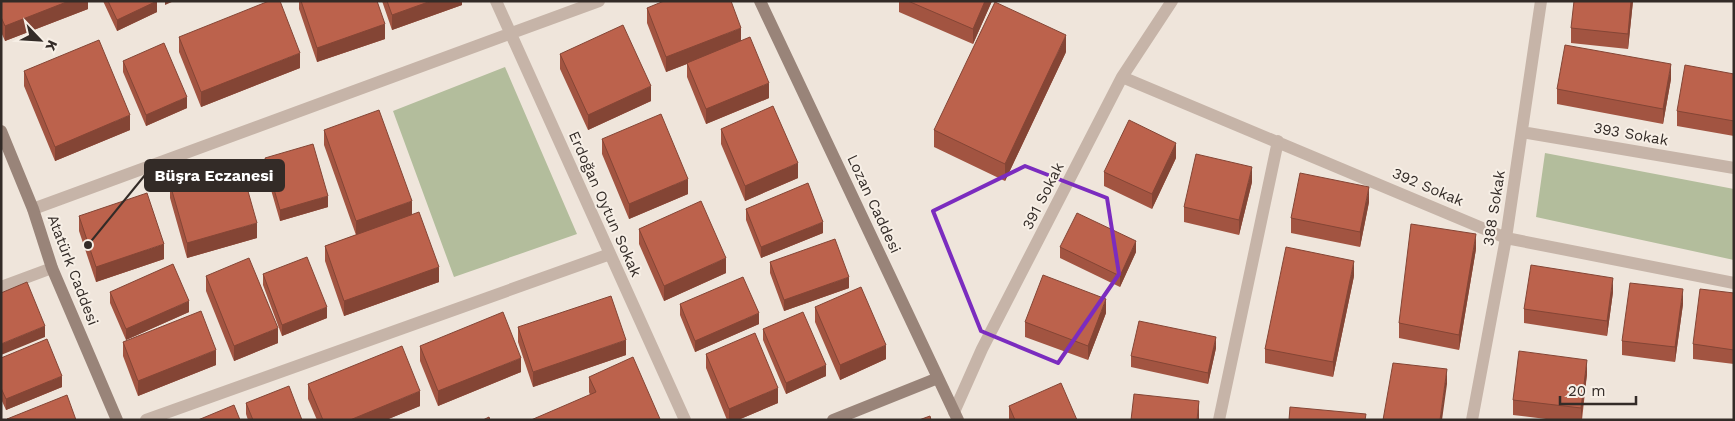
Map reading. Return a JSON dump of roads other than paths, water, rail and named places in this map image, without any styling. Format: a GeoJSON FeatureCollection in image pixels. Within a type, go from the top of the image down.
{"type":"FeatureCollection","features":[{"type":"Feature","properties":{"kind":"street","name":"Erdoğan Oytun Sokak"},"geometry":{"type":"LineString","coordinates":[[496,1],[685,420]]}},
{"type":"Feature","properties":{"kind":"street"},"geometry":{"type":"LineString","coordinates":[[33,209],[600,1]]}},
{"type":"Feature","properties":{"kind":"street","name":"Lozan Caddesi"},"geometry":{"type":"LineString","coordinates":[[760,1],[956,416]]}},
{"type":"Feature","properties":{"kind":"street","name":"391 Sokak"},"geometry":{"type":"LineString","coordinates":[[956,416],[982,349],[1122,77],[1172,1]]}},
{"type":"Feature","properties":{"kind":"street","name":"388 Sokak"},"geometry":{"type":"LineString","coordinates":[[1472,420],[1506,238],[1541,1]]}},
{"type":"Feature","properties":{"kind":"street","name":"392 Sokak"},"geometry":{"type":"LineString","coordinates":[[1122,77],[1506,238],[1734,283]]}},
{"type":"Feature","properties":{"kind":"street","name":"Atatürk Caddesi"},"geometry":{"type":"LineString","coordinates":[[1,131],[33,209],[52,268],[117,420]]}},
{"type":"Feature","properties":{"kind":"street","name":"393 Sokak"},"geometry":{"type":"LineString","coordinates":[[1522,132],[1734,168]]}},
{"type":"Feature","properties":{"kind":"street"},"geometry":{"type":"LineString","coordinates":[[1219,420],[1278,141]]}},
{"type":"Feature","properties":{"kind":"street"},"geometry":{"type":"LineString","coordinates":[[146,420],[610,254]]}},
{"type":"Feature","properties":{"kind":"street"},"geometry":{"type":"LineString","coordinates":[[1,287],[52,268]]}},
{"type":"Feature","properties":{"kind":"street"},"geometry":{"type":"LineString","coordinates":[[833,420],[938,378]]}},
{"type":"Feature","properties":{"kind":"place","name":"Büşra Eczanesi"},"geometry":{"type":"Point","coordinates":[88,245]}}]}
